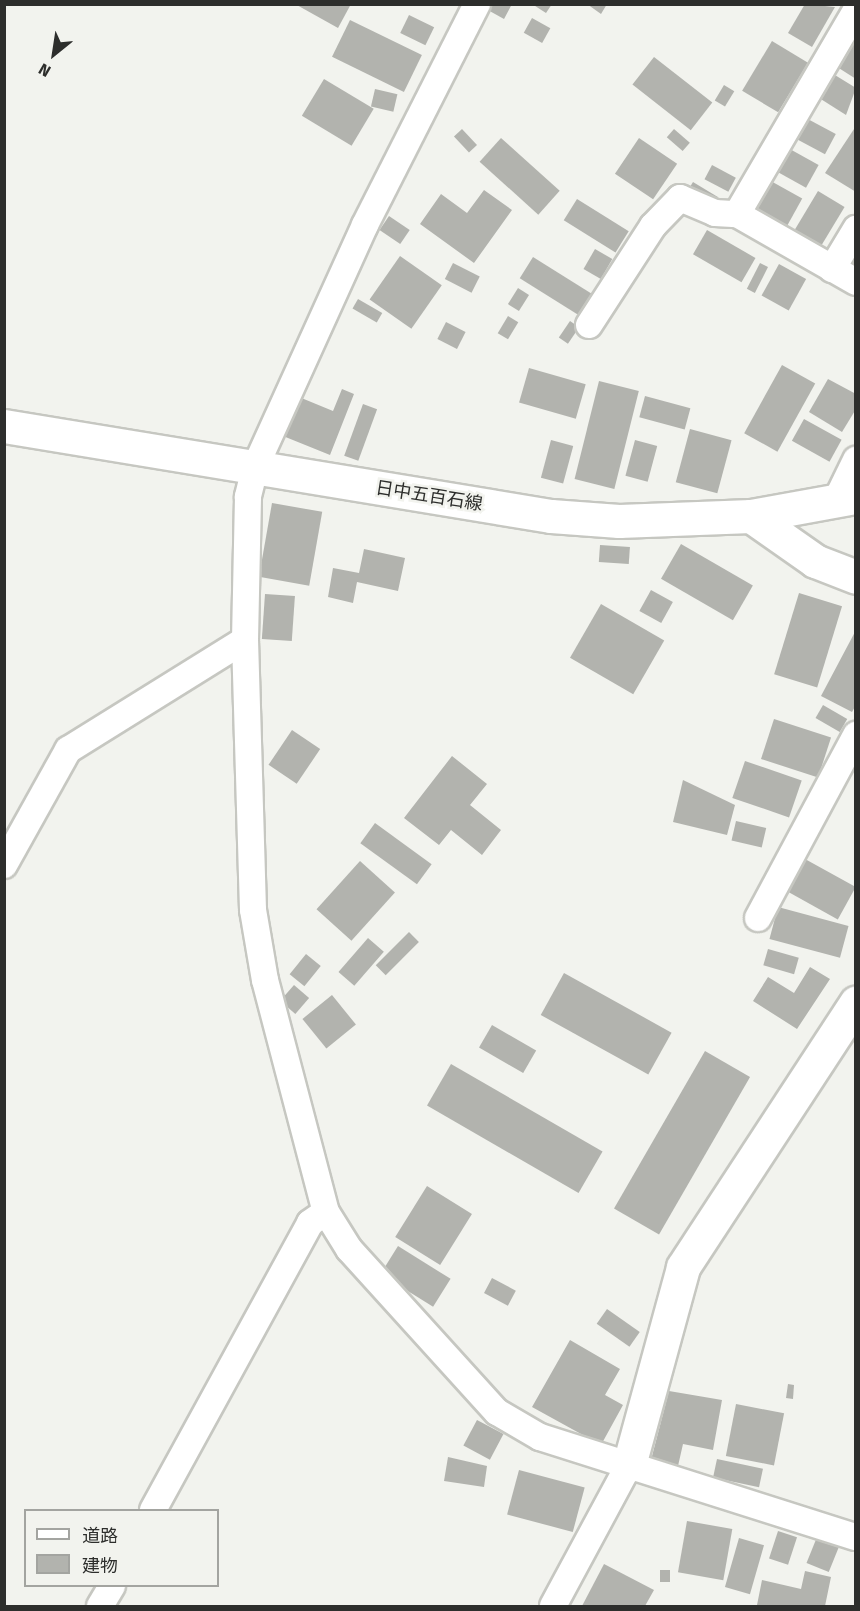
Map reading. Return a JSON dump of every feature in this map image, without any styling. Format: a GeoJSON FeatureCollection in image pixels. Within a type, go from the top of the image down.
{"type":"FeatureCollection","features":[{"type":"Feature","properties":{"kind":"main road","name":"日中五百石線"},"geometry":{"type":"LineString","coordinates":[[4,426],[550,516],[619,521],[696,514],[751,516],[846,499]]}},
{"type":"Feature","properties":{"kind":"main road"},"geometry":{"type":"LineString","coordinates":[[751,516],[815,561],[855,577]]}},
{"type":"Feature","properties":{"kind":"main road"},"geometry":{"type":"LineString","coordinates":[[629,1465],[683,1267],[855,1003]]}},
{"type":"Feature","properties":{"kind":"street"},"geometry":{"type":"LineString","coordinates":[[477,4],[365,225],[255,468],[248,497],[245,640],[253,910],[265,980],[326,1212],[349,1249],[497,1412],[540,1437],[855,1537]]}},
{"type":"Feature","properties":{"kind":"street"},"geometry":{"type":"LineString","coordinates":[[737,214],[855,10]]}},
{"type":"Feature","properties":{"kind":"street"},"geometry":{"type":"LineString","coordinates":[[589,325],[653,226],[680,198],[715,213],[737,214],[855,282]]}},
{"type":"Feature","properties":{"kind":"street"},"geometry":{"type":"LineString","coordinates":[[832,269],[855,229]]}},
{"type":"Feature","properties":{"kind":"street"},"geometry":{"type":"LineString","coordinates":[[846,499],[855,460]]}},
{"type":"Feature","properties":{"kind":"street"},"geometry":{"type":"LineString","coordinates":[[4,866],[68,750],[245,640]]}},
{"type":"Feature","properties":{"kind":"street"},"geometry":{"type":"LineString","coordinates":[[758,918],[855,735]]}},
{"type":"Feature","properties":{"kind":"street"},"geometry":{"type":"LineString","coordinates":[[154,1509],[310,1223],[326,1212]]}},
{"type":"Feature","properties":{"kind":"street"},"geometry":{"type":"LineString","coordinates":[[554,1606],[629,1465]]}},
{"type":"Feature","properties":{"kind":"street"},"geometry":{"type":"LineString","coordinates":[[100,1606],[111,1587]]}},
{"type":"Feature","properties":{"kind":"building"},"geometry":{"type":"Polygon","coordinates":[[[295,4],[351,4],[338,28],[295,4]]]}},
{"type":"Feature","properties":{"kind":"building"},"geometry":{"type":"Polygon","coordinates":[[[489,4],[512,4],[504,19],[486,9],[489,4]]]}},
{"type":"Feature","properties":{"kind":"building"},"geometry":{"type":"Polygon","coordinates":[[[532,4],[552,4],[546,13],[532,4]]]}},
{"type":"Feature","properties":{"kind":"building"},"geometry":{"type":"Polygon","coordinates":[[[587,4],[607,4],[601,14],[587,4]]]}},
{"type":"Feature","properties":{"kind":"building"},"geometry":{"type":"Polygon","coordinates":[[[805,4],[835,7],[812,47],[788,33],[805,4]]]}},
{"type":"Feature","properties":{"kind":"building"},"geometry":{"type":"Polygon","coordinates":[[[409,15],[434,27],[425,45],[400,33],[409,15]]]}},
{"type":"Feature","properties":{"kind":"building"},"geometry":{"type":"Polygon","coordinates":[[[532,18],[550,28],[542,43],[524,33],[532,18]]]}},
{"type":"Feature","properties":{"kind":"building"},"geometry":{"type":"Polygon","coordinates":[[[350,20],[422,55],[404,92],[332,57],[350,20]]]}},
{"type":"Feature","properties":{"kind":"building"},"geometry":{"type":"Polygon","coordinates":[[[772,41],[808,63],[778,112],[742,91],[772,41]]]}},
{"type":"Feature","properties":{"kind":"building"},"geometry":{"type":"Polygon","coordinates":[[[849,41],[856,45],[856,79],[834,65],[849,41]]]}},
{"type":"Feature","properties":{"kind":"building"},"geometry":{"type":"Polygon","coordinates":[[[654,57],[712,103],[691,130],[632,85],[654,57]]]}},
{"type":"Feature","properties":{"kind":"building"},"geometry":{"type":"Polygon","coordinates":[[[830,72],[856,88],[846,115],[816,96],[830,72]]]}},
{"type":"Feature","properties":{"kind":"building"},"geometry":{"type":"Polygon","coordinates":[[[324,79],[374,109],[352,146],[302,116],[324,79]]]}},
{"type":"Feature","properties":{"kind":"building"},"geometry":{"type":"Polygon","coordinates":[[[724,85],[734,91],[725,107],[715,100],[724,85]]]}},
{"type":"Feature","properties":{"kind":"building"},"geometry":{"type":"Polygon","coordinates":[[[375,89],[397,94],[393,112],[371,107],[375,89]]]}},
{"type":"Feature","properties":{"kind":"building"},"geometry":{"type":"Polygon","coordinates":[[[804,117],[836,134],[825,154],[793,137],[804,117]]]}},
{"type":"Feature","properties":{"kind":"building"},"geometry":{"type":"Polygon","coordinates":[[[856,126],[856,192],[825,173],[856,126]]]}},
{"type":"Feature","properties":{"kind":"building"},"geometry":{"type":"Polygon","coordinates":[[[462,129],[477,145],[469,153],[454,137],[462,129]]]}},
{"type":"Feature","properties":{"kind":"building"},"geometry":{"type":"Polygon","coordinates":[[[674,129],[690,143],[683,151],[667,137],[674,129]]]}},
{"type":"Feature","properties":{"kind":"building"},"geometry":{"type":"Polygon","coordinates":[[[501,138],[560,191],[538,215],[480,162],[501,138]]]}},
{"type":"Feature","properties":{"kind":"building"},"geometry":{"type":"Polygon","coordinates":[[[639,138],[677,164],[653,199],[615,174],[639,138]]]}},
{"type":"Feature","properties":{"kind":"building"},"geometry":{"type":"Polygon","coordinates":[[[788,148],[819,165],[806,188],[775,171],[788,148]]]}},
{"type":"Feature","properties":{"kind":"building"},"geometry":{"type":"Polygon","coordinates":[[[712,165],[736,178],[728,192],[704,179],[712,165]]]}},
{"type":"Feature","properties":{"kind":"building"},"geometry":{"type":"Polygon","coordinates":[[[769,180],[802,198],[787,226],[753,208],[769,180]]]}},
{"type":"Feature","properties":{"kind":"building"},"geometry":{"type":"Polygon","coordinates":[[[693,182],[718,197],[714,204],[689,189],[693,182]]]}},
{"type":"Feature","properties":{"kind":"building"},"geometry":{"type":"Polygon","coordinates":[[[484,190],[512,210],[474,263],[420,224],[441,194],[467,213],[484,190]]]}},
{"type":"Feature","properties":{"kind":"building"},"geometry":{"type":"Polygon","coordinates":[[[818,191],[845,207],[820,248],[793,232],[818,191]]]}},
{"type":"Feature","properties":{"kind":"building"},"geometry":{"type":"Polygon","coordinates":[[[577,199],[629,231],[615,253],[564,220],[577,199]]]}},
{"type":"Feature","properties":{"kind":"building"},"geometry":{"type":"Polygon","coordinates":[[[389,216],[410,230],[400,244],[379,230],[389,216]]]}},
{"type":"Feature","properties":{"kind":"building"},"geometry":{"type":"Polygon","coordinates":[[[707,230],[755,258],[741,282],[693,254],[707,230]]]}},
{"type":"Feature","properties":{"kind":"building"},"geometry":{"type":"Polygon","coordinates":[[[595,249],[612,259],[601,279],[584,269],[595,249]]]}},
{"type":"Feature","properties":{"kind":"building"},"geometry":{"type":"Polygon","coordinates":[[[400,256],[442,285],[411,329],[370,299],[400,256]]]}},
{"type":"Feature","properties":{"kind":"building"},"geometry":{"type":"Polygon","coordinates":[[[533,257],[595,296],[582,317],[520,278],[533,257]]]}},
{"type":"Feature","properties":{"kind":"building"},"geometry":{"type":"Polygon","coordinates":[[[453,263],[480,277],[472,293],[445,279],[453,263]]]}},
{"type":"Feature","properties":{"kind":"building"},"geometry":{"type":"Polygon","coordinates":[[[760,263],[768,267],[755,293],[747,289],[760,263]]]}},
{"type":"Feature","properties":{"kind":"building"},"geometry":{"type":"Polygon","coordinates":[[[779,264],[806,279],[789,311],[762,295],[779,264]]]}},
{"type":"Feature","properties":{"kind":"building"},"geometry":{"type":"Polygon","coordinates":[[[518,288],[529,295],[519,311],[508,304],[518,288]]]}},
{"type":"Feature","properties":{"kind":"building"},"geometry":{"type":"Polygon","coordinates":[[[358,299],[382,313],[377,323],[352,309],[358,299]]]}},
{"type":"Feature","properties":{"kind":"building"},"geometry":{"type":"Polygon","coordinates":[[[508,316],[518,322],[508,339],[498,333],[508,316]]]}},
{"type":"Feature","properties":{"kind":"building"},"geometry":{"type":"Polygon","coordinates":[[[570,321],[579,327],[568,344],[559,338],[570,321]]]}},
{"type":"Feature","properties":{"kind":"building"},"geometry":{"type":"Polygon","coordinates":[[[446,322],[466,332],[457,349],[437,339],[446,322]]]}},
{"type":"Feature","properties":{"kind":"building"},"geometry":{"type":"Polygon","coordinates":[[[782,365],[815,383],[777,452],[744,433],[782,365]]]}},
{"type":"Feature","properties":{"kind":"building"},"geometry":{"type":"Polygon","coordinates":[[[529,368],[586,384],[576,419],[519,403],[529,368]]]}},
{"type":"Feature","properties":{"kind":"building"},"geometry":{"type":"Polygon","coordinates":[[[828,379],[856,394],[856,409],[842,432],[809,412],[828,379]]]}},
{"type":"Feature","properties":{"kind":"building"},"geometry":{"type":"Polygon","coordinates":[[[599,381],[639,391],[614,489],[575,479],[599,381]]]}},
{"type":"Feature","properties":{"kind":"building"},"geometry":{"type":"Polygon","coordinates":[[[342,389],[354,394],[330,455],[283,436],[299,397],[333,411],[342,389]]]}},
{"type":"Feature","properties":{"kind":"building"},"geometry":{"type":"Polygon","coordinates":[[[645,396],[690,408],[685,429],[639,417],[645,396]]]}},
{"type":"Feature","properties":{"kind":"building"},"geometry":{"type":"Polygon","coordinates":[[[363,404],[377,409],[358,461],[344,456],[363,404]]]}},
{"type":"Feature","properties":{"kind":"building"},"geometry":{"type":"Polygon","coordinates":[[[804,419],[842,440],[829,462],[792,441],[804,419]]]}},
{"type":"Feature","properties":{"kind":"building"},"geometry":{"type":"Polygon","coordinates":[[[690,429],[732,440],[717,493],[676,482],[690,429]]]}},
{"type":"Feature","properties":{"kind":"building"},"geometry":{"type":"Polygon","coordinates":[[[551,440],[573,446],[563,484],[541,478],[551,440]]]}},
{"type":"Feature","properties":{"kind":"building"},"geometry":{"type":"Polygon","coordinates":[[[635,440],[657,446],[648,482],[625,476],[635,440]]]}},
{"type":"Feature","properties":{"kind":"building"},"geometry":{"type":"Polygon","coordinates":[[[272,503],[322,512],[309,586],[259,577],[272,503]]]}},
{"type":"Feature","properties":{"kind":"building"},"geometry":{"type":"Polygon","coordinates":[[[681,544],[753,586],[733,620],[661,579],[681,544]]]}},
{"type":"Feature","properties":{"kind":"building"},"geometry":{"type":"Polygon","coordinates":[[[600,545],[630,547],[629,564],[599,562],[600,545]]]}},
{"type":"Feature","properties":{"kind":"building"},"geometry":{"type":"Polygon","coordinates":[[[364,549],[405,558],[398,591],[357,582],[353,603],[328,597],[333,568],[359,573],[364,549]]]}},
{"type":"Feature","properties":{"kind":"building"},"geometry":{"type":"Polygon","coordinates":[[[651,590],[673,602],[661,623],[639,611],[651,590]]]}},
{"type":"Feature","properties":{"kind":"building"},"geometry":{"type":"Polygon","coordinates":[[[799,593],[842,606],[817,687],[774,674],[799,593]]]}},
{"type":"Feature","properties":{"kind":"building"},"geometry":{"type":"Polygon","coordinates":[[[265,594],[295,596],[292,641],[262,639],[265,594]]]}},
{"type":"Feature","properties":{"kind":"building"},"geometry":{"type":"Polygon","coordinates":[[[601,604],[664,640],[633,694],[570,658],[601,604]]]}},
{"type":"Feature","properties":{"kind":"building"},"geometry":{"type":"Polygon","coordinates":[[[856,630],[856,705],[852,712],[821,696],[856,630]]]}},
{"type":"Feature","properties":{"kind":"building"},"geometry":{"type":"Polygon","coordinates":[[[823,705],[847,719],[840,732],[816,718],[823,705]]]}},
{"type":"Feature","properties":{"kind":"building"},"geometry":{"type":"Polygon","coordinates":[[[774,719],[831,738],[818,777],[761,759],[774,719]]]}},
{"type":"Feature","properties":{"kind":"building"},"geometry":{"type":"Polygon","coordinates":[[[292,730],[320,749],[297,784],[269,765],[292,730]]]}},
{"type":"Feature","properties":{"kind":"building"},"geometry":{"type":"Polygon","coordinates":[[[452,756],[487,784],[470,805],[501,830],[482,855],[451,830],[439,845],[404,818],[452,756]]]}},
{"type":"Feature","properties":{"kind":"building"},"geometry":{"type":"Polygon","coordinates":[[[745,761],[802,781],[789,817],[732,798],[745,761]]]}},
{"type":"Feature","properties":{"kind":"building"},"geometry":{"type":"Polygon","coordinates":[[[683,780],[735,805],[727,835],[673,822],[683,780]]]}},
{"type":"Feature","properties":{"kind":"building"},"geometry":{"type":"Polygon","coordinates":[[[736,821],[766,828],[762,847],[732,840],[736,821]]]}},
{"type":"Feature","properties":{"kind":"building"},"geometry":{"type":"Polygon","coordinates":[[[375,823],[432,864],[417,884],[360,843],[375,823]]]}},
{"type":"Feature","properties":{"kind":"building"},"geometry":{"type":"Polygon","coordinates":[[[805,859],[856,887],[838,919],[787,891],[805,859]]]}},
{"type":"Feature","properties":{"kind":"building"},"geometry":{"type":"Polygon","coordinates":[[[360,861],[395,892],[351,941],[317,909],[360,861]]]}},
{"type":"Feature","properties":{"kind":"building"},"geometry":{"type":"Polygon","coordinates":[[[778,907],[849,926],[840,958],[769,939],[778,907]]]}},
{"type":"Feature","properties":{"kind":"building"},"geometry":{"type":"Polygon","coordinates":[[[409,932],[419,942],[386,975],[376,965],[409,932]]]}},
{"type":"Feature","properties":{"kind":"building"},"geometry":{"type":"Polygon","coordinates":[[[368,938],[384,952],[354,986],[338,972],[368,938]]]}},
{"type":"Feature","properties":{"kind":"building"},"geometry":{"type":"Polygon","coordinates":[[[768,949],[799,958],[794,974],[763,965],[768,949]]]}},
{"type":"Feature","properties":{"kind":"building"},"geometry":{"type":"Polygon","coordinates":[[[306,954],[321,966],[304,986],[290,974],[306,954]]]}},
{"type":"Feature","properties":{"kind":"building"},"geometry":{"type":"Polygon","coordinates":[[[810,967],[830,979],[797,1029],[753,1001],[768,977],[794,993],[810,967]]]}},
{"type":"Feature","properties":{"kind":"building"},"geometry":{"type":"Polygon","coordinates":[[[564,973],[672,1033],[648,1075],[541,1015],[564,973]]]}},
{"type":"Feature","properties":{"kind":"building"},"geometry":{"type":"Polygon","coordinates":[[[294,985],[309,998],[295,1014],[280,1001],[294,985]]]}},
{"type":"Feature","properties":{"kind":"building"},"geometry":{"type":"Polygon","coordinates":[[[332,995],[356,1025],[326,1048],[302,1019],[332,995]]]}},
{"type":"Feature","properties":{"kind":"building"},"geometry":{"type":"Polygon","coordinates":[[[492,1025],[536,1050],[523,1073],[479,1048],[492,1025]]]}},
{"type":"Feature","properties":{"kind":"building"},"geometry":{"type":"Polygon","coordinates":[[[705,1051],[750,1077],[659,1235],[614,1209],[705,1051]]]}},
{"type":"Feature","properties":{"kind":"building"},"geometry":{"type":"Polygon","coordinates":[[[451,1064],[603,1152],[579,1193],[427,1106],[451,1064]]]}},
{"type":"Feature","properties":{"kind":"building"},"geometry":{"type":"Polygon","coordinates":[[[427,1186],[472,1214],[440,1265],[395,1237],[427,1186]]]}},
{"type":"Feature","properties":{"kind":"building"},"geometry":{"type":"Polygon","coordinates":[[[398,1246],[451,1279],[433,1307],[381,1274],[398,1246]]]}},
{"type":"Feature","properties":{"kind":"building"},"geometry":{"type":"Polygon","coordinates":[[[492,1278],[516,1291],[508,1306],[484,1293],[492,1278]]]}},
{"type":"Feature","properties":{"kind":"building"},"geometry":{"type":"Polygon","coordinates":[[[607,1309],[640,1332],[629,1347],[597,1324],[607,1309]]]}},
{"type":"Feature","properties":{"kind":"building"},"geometry":{"type":"Polygon","coordinates":[[[570,1340],[620,1369],[605,1395],[623,1405],[601,1445],[532,1407],[570,1340]]]}},
{"type":"Feature","properties":{"kind":"building"},"geometry":{"type":"Polygon","coordinates":[[[788,1384],[794,1385],[793,1399],[786,1398],[788,1384]]]}},
{"type":"Feature","properties":{"kind":"building"},"geometry":{"type":"Polygon","coordinates":[[[669,1391],[722,1400],[713,1450],[683,1444],[678,1466],[651,1460],[669,1391]]]}},
{"type":"Feature","properties":{"kind":"building"},"geometry":{"type":"Polygon","coordinates":[[[736,1404],[784,1413],[774,1465],[726,1456],[736,1404]]]}},
{"type":"Feature","properties":{"kind":"building"},"geometry":{"type":"Polygon","coordinates":[[[477,1420],[503,1434],[490,1460],[463,1446],[477,1420]]]}},
{"type":"Feature","properties":{"kind":"building"},"geometry":{"type":"Polygon","coordinates":[[[448,1457],[487,1466],[484,1487],[444,1481],[448,1457]]]}},
{"type":"Feature","properties":{"kind":"building"},"geometry":{"type":"Polygon","coordinates":[[[717,1459],[763,1469],[759,1487],[713,1478],[717,1459]]]}},
{"type":"Feature","properties":{"kind":"building"},"geometry":{"type":"Polygon","coordinates":[[[519,1470],[585,1488],[573,1532],[507,1514],[519,1470]]]}},
{"type":"Feature","properties":{"kind":"building"},"geometry":{"type":"Polygon","coordinates":[[[687,1521],[732,1529],[723,1580],[678,1572],[687,1521]]]}},
{"type":"Feature","properties":{"kind":"building"},"geometry":{"type":"Polygon","coordinates":[[[778,1531],[797,1537],[788,1565],[769,1559],[778,1531]]]}},
{"type":"Feature","properties":{"kind":"building"},"geometry":{"type":"Polygon","coordinates":[[[817,1537],[839,1546],[829,1572],[807,1563],[817,1537]]]}},
{"type":"Feature","properties":{"kind":"building"},"geometry":{"type":"Polygon","coordinates":[[[739,1538],[764,1545],[750,1594],[725,1587],[739,1538]]]}},
{"type":"Feature","properties":{"kind":"building"},"geometry":{"type":"Polygon","coordinates":[[[604,1564],[654,1590],[645,1606],[582,1606],[604,1564]]]}},
{"type":"Feature","properties":{"kind":"building"},"geometry":{"type":"Polygon","coordinates":[[[660,1570],[670,1570],[670,1582],[660,1582],[660,1570]]]}},
{"type":"Feature","properties":{"kind":"building"},"geometry":{"type":"Polygon","coordinates":[[[805,1571],[831,1577],[825,1606],[757,1605],[762,1580],[801,1589],[805,1571]]]}}]}
